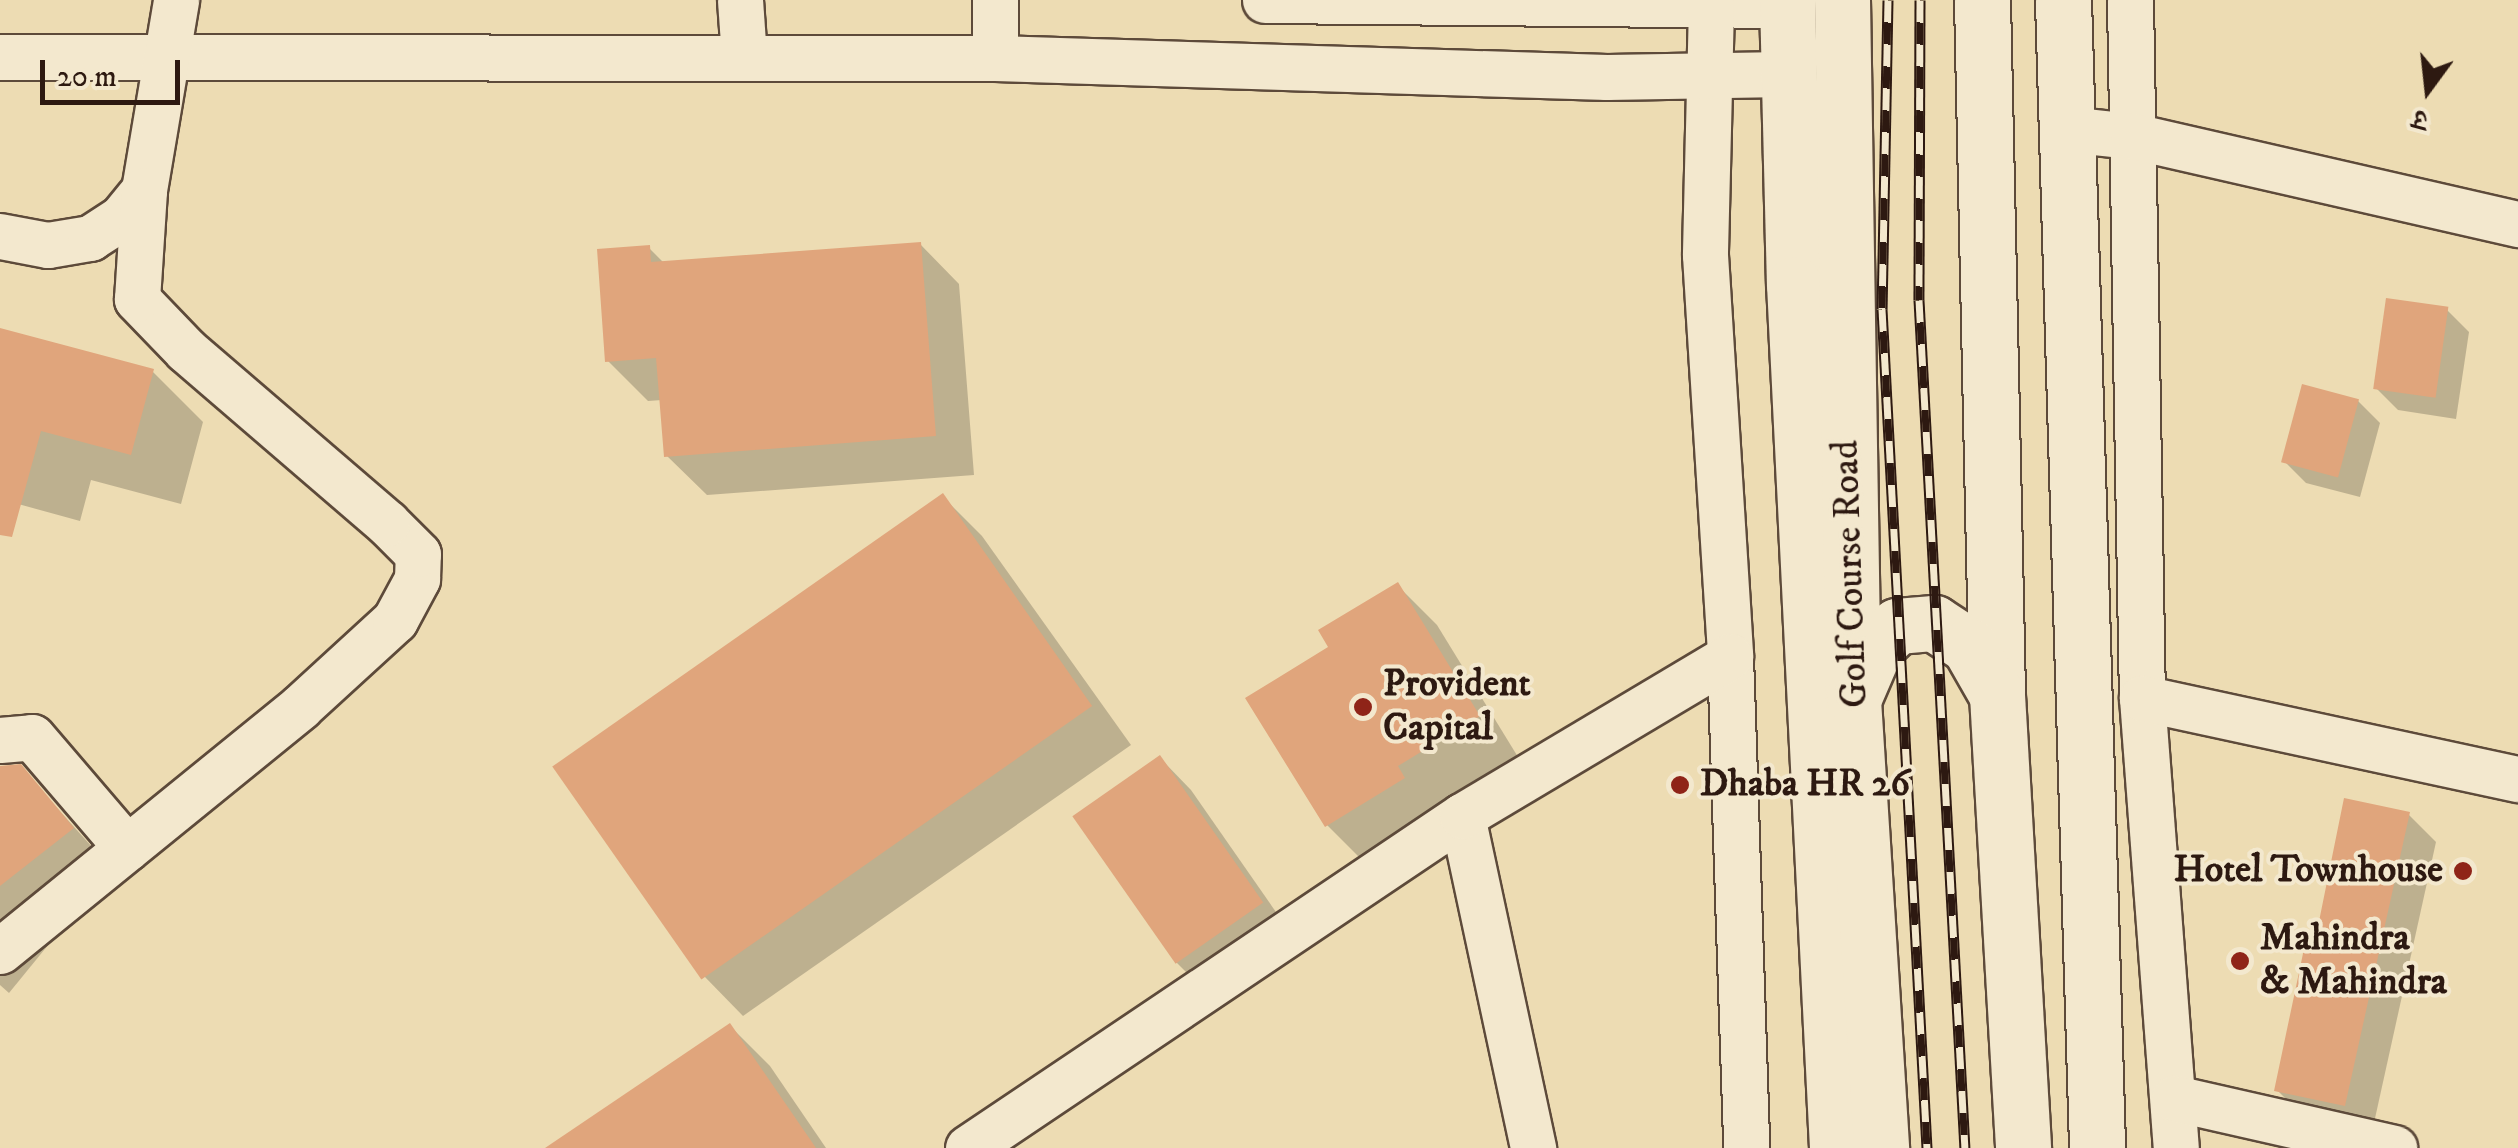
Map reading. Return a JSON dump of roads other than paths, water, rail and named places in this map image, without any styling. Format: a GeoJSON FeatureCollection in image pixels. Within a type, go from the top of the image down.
{"type":"FeatureCollection","features":[{"type":"Feature","properties":{"kind":"main road","name":"Golf Course Road"},"geometry":{"type":"LineString","coordinates":[[1842,0],[1853,700],[1881,1148]]}},
{"type":"Feature","properties":{"kind":"main road"},"geometry":{"type":"LineString","coordinates":[[1982,0],[1998,695],[2023,1148]]}},
{"type":"Feature","properties":{"kind":"main road"},"geometry":{"type":"LineString","coordinates":[[2064,0],[2097,1148]]}},
{"type":"Feature","properties":{"kind":"main road"},"geometry":{"type":"LineString","coordinates":[[1788,2],[1785,74],[1837,1148]]}},
{"type":"Feature","properties":{"kind":"main road"},"geometry":{"type":"LineString","coordinates":[[1853,700],[1887,636],[1897,626],[1934,623],[1969,646],[1998,695]]}},
{"type":"Feature","properties":{"kind":"street"},"geometry":{"type":"LineString","coordinates":[[0,951],[300,707],[395,620],[418,579],[418,554],[388,523],[186,350],[137,299],[144,190],[176,0]]}},
{"type":"Feature","properties":{"kind":"street"},"geometry":{"type":"LineString","coordinates":[[740,0],[744,57]]}},
{"type":"Feature","properties":{"kind":"street"},"geometry":{"type":"LineString","coordinates":[[995,0],[995,58]]}},
{"type":"Feature","properties":{"kind":"street"},"geometry":{"type":"LineString","coordinates":[[1264,0],[1712,6],[1788,2]]}},
{"type":"Feature","properties":{"kind":"street"},"geometry":{"type":"LineString","coordinates":[[2130,0],[2142,698],[2176,1148]]}},
{"type":"Feature","properties":{"kind":"street"},"geometry":{"type":"LineString","coordinates":[[1712,6],[1704,256],[1730,656],[1746,1148]]}},
{"type":"Feature","properties":{"kind":"street"},"geometry":{"type":"LineString","coordinates":[[0,57],[995,58],[1708,78],[1785,74]]}},
{"type":"Feature","properties":{"kind":"street"},"geometry":{"type":"LineString","coordinates":[[2066,128],[2133,136],[2518,224]]}},
{"type":"Feature","properties":{"kind":"street"},"geometry":{"type":"LineString","coordinates":[[0,236],[48,245],[90,238],[122,217],[144,190]]}},
{"type":"Feature","properties":{"kind":"street"},"geometry":{"type":"LineString","coordinates":[[968,1148],[1462,816],[1730,656]]}},
{"type":"Feature","properties":{"kind":"street"},"geometry":{"type":"LineString","coordinates":[[2142,698],[2518,779]]}},
{"type":"Feature","properties":{"kind":"street"},"geometry":{"type":"LineString","coordinates":[[0,740],[32,737],[127,848]]}},
{"type":"Feature","properties":{"kind":"street"},"geometry":{"type":"LineString","coordinates":[[1462,816],[1532,1148]]}},
{"type":"Feature","properties":{"kind":"street"},"geometry":{"type":"LineString","coordinates":[[2174,1098],[2394,1148]]}},
{"type":"Feature","properties":{"kind":"railway"},"geometry":{"type":"LineString","coordinates":[[1888,0],[1882,309],[1927,1148]]}},
{"type":"Feature","properties":{"kind":"railway"},"geometry":{"type":"LineString","coordinates":[[1920,0],[1919,300],[1965,1148]]}},
{"type":"Feature","properties":{"kind":"place","name":"Provident Capital"},"geometry":{"type":"Point","coordinates":[1363,707]}},
{"type":"Feature","properties":{"kind":"place","name":"Dhaba HR 26"},"geometry":{"type":"Point","coordinates":[1680,785]}},
{"type":"Feature","properties":{"kind":"place","name":"Hotel Townhouse"},"geometry":{"type":"Point","coordinates":[2463,871]}},
{"type":"Feature","properties":{"kind":"place","name":"Mahindra & Mahindra"},"geometry":{"type":"Point","coordinates":[2240,961]}}]}
